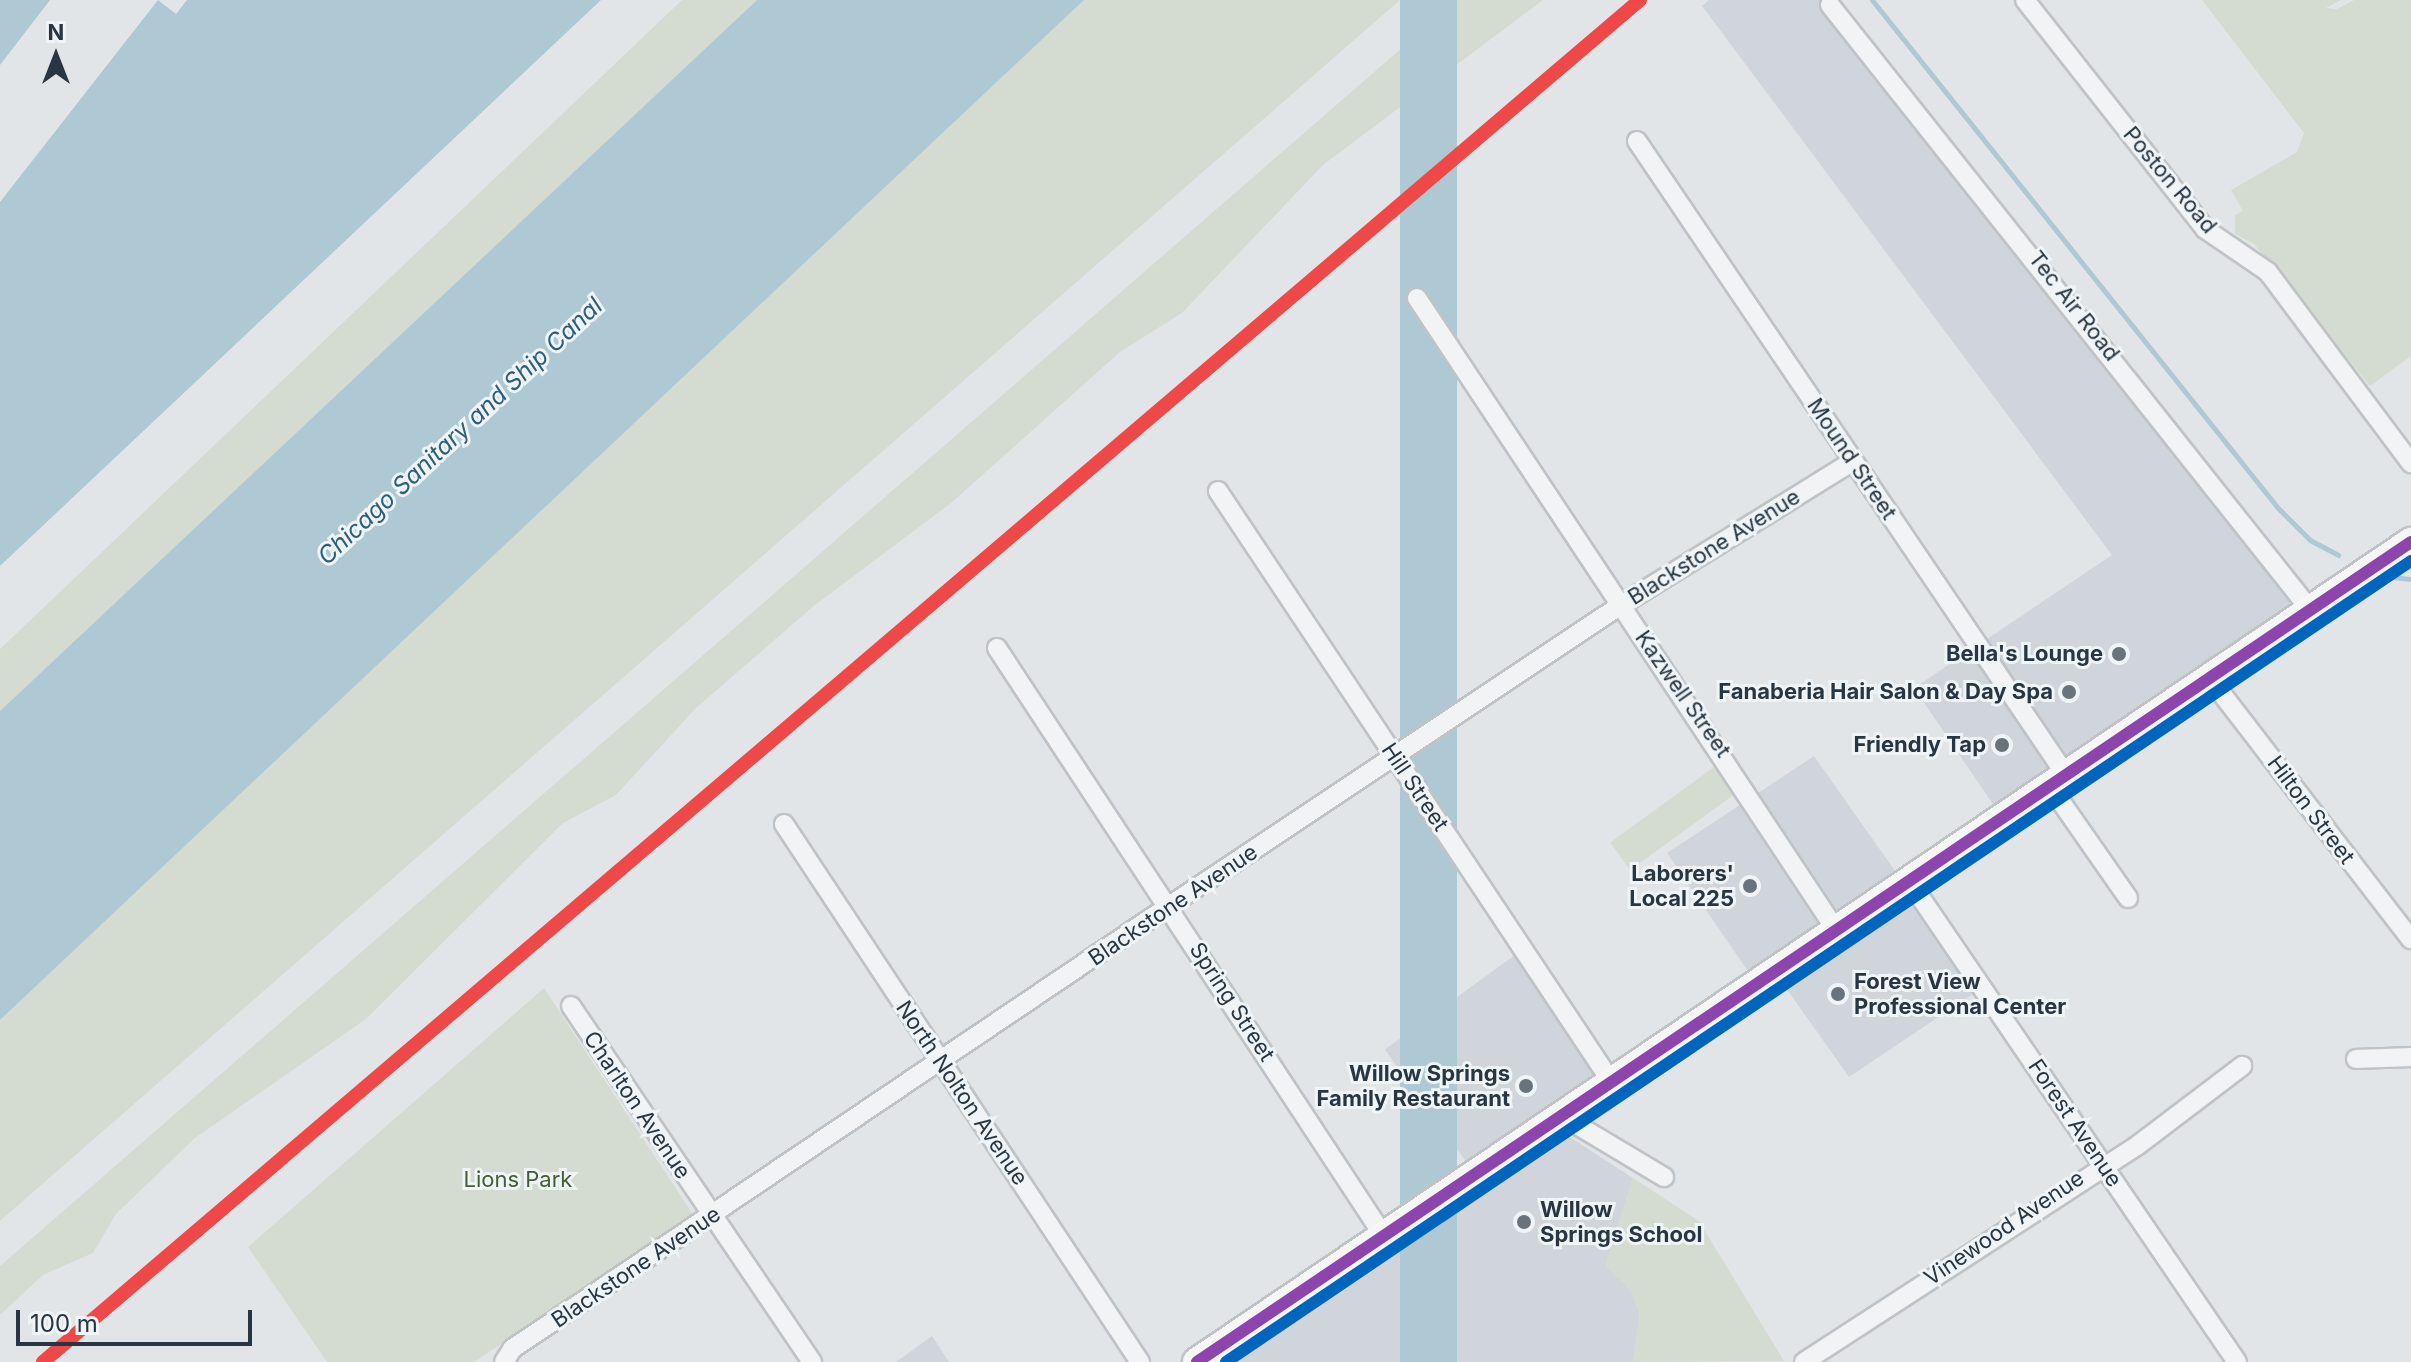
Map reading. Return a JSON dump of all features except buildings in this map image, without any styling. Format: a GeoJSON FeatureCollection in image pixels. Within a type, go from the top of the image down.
{"type":"FeatureCollection","features":[{"type":"Feature","properties":{"kind":"main road"},"geometry":{"type":"LineString","coordinates":[[1197,1362],[1912,885],[2411,542]]}},
{"type":"Feature","properties":{"kind":"street","name":"Poston Road"},"geometry":{"type":"LineString","coordinates":[[2025,0],[2205,229],[2268,272],[2411,463]]}},
{"type":"Feature","properties":{"kind":"street","name":"Tec Air Road"},"geometry":{"type":"LineString","coordinates":[[1830,5],[2312,612]]}},
{"type":"Feature","properties":{"kind":"street","name":"Mound Street"},"geometry":{"type":"LineString","coordinates":[[1637,141],[1853,461],[2060,784],[2128,898]]}},
{"type":"Feature","properties":{"kind":"street","name":"Kazwell Street"},"geometry":{"type":"LineString","coordinates":[[1417,298],[1838,933]]}},
{"type":"Feature","properties":{"kind":"street","name":"Blackstone Avenue"},"geometry":{"type":"LineString","coordinates":[[504,1362],[512,1349],[941,1063],[1169,906],[1621,605],[1853,461]]}},
{"type":"Feature","properties":{"kind":"street","name":"Hill Street"},"geometry":{"type":"LineString","coordinates":[[1218,491],[1612,1083]]}},
{"type":"Feature","properties":{"kind":"street","name":"Spring Street"},"geometry":{"type":"LineString","coordinates":[[997,648],[1385,1238]]}},
{"type":"Feature","properties":{"kind":"street","name":"Hilton Street"},"geometry":{"type":"LineString","coordinates":[[2212,681],[2411,939]]}},
{"type":"Feature","properties":{"kind":"street","name":"North Nolton Avenue"},"geometry":{"type":"LineString","coordinates":[[784,824],[1140,1362]]}},
{"type":"Feature","properties":{"kind":"street","name":"Forest Avenue"},"geometry":{"type":"LineString","coordinates":[[1912,885],[2237,1362]]}},
{"type":"Feature","properties":{"kind":"street","name":"Charlton Avenue"},"geometry":{"type":"LineString","coordinates":[[571,1006],[812,1362]]}},
{"type":"Feature","properties":{"kind":"street"},"geometry":{"type":"LineString","coordinates":[[2356,1059],[2411,1057]]}},
{"type":"Feature","properties":{"kind":"street","name":"Vinewood Avenue"},"geometry":{"type":"LineString","coordinates":[[1804,1362],[2242,1066]]}},
{"type":"Feature","properties":{"kind":"street"},"geometry":{"type":"LineString","coordinates":[[1562,1116],[1664,1177]]}},
{"type":"Feature","properties":{"kind":"shaded area"},"geometry":{"type":"Polygon","coordinates":[[[1709,0],[1821,0],[2309,609],[2003,819],[1914,688],[2112,555],[1702,6],[1709,0]]]}},
{"type":"Feature","properties":{"kind":"shaded area"},"geometry":{"type":"Polygon","coordinates":[[[1814,756],[1979,990],[1849,1077],[1781,981],[1756,983],[1667,853],[1814,756]]]}},
{"type":"Feature","properties":{"kind":"shaded area"},"geometry":{"type":"Polygon","coordinates":[[[1519,952],[1611,1079],[1477,1177],[1385,1050],[1519,952]]]}},
{"type":"Feature","properties":{"kind":"shaded area","name":"Willow Springs School"},"geometry":{"type":"Polygon","coordinates":[[[1562,1132],[1633,1178],[1606,1266],[1630,1289],[1640,1314],[1633,1362],[1226,1362],[1562,1132]]]}},
{"type":"Feature","properties":{"kind":"shaded area"},"geometry":{"type":"Polygon","coordinates":[[[932,1336],[949,1362],[896,1362],[932,1336]]]}},
{"type":"Feature","properties":{"kind":"green space"},"geometry":{"type":"Polygon","coordinates":[[[682,0],[757,0],[0,711],[0,649],[682,0]]]}},
{"type":"Feature","properties":{"kind":"green space"},"geometry":{"type":"Polygon","coordinates":[[[1084,0],[1400,0],[0,1221],[0,1020],[1084,0]]]}},
{"type":"Feature","properties":{"kind":"green space"},"geometry":{"type":"Polygon","coordinates":[[[1457,0],[1543,0],[1323,165],[1182,313],[1120,352],[950,504],[815,605],[696,708],[616,795],[563,823],[366,1019],[195,1138],[116,1214],[93,1253],[43,1275],[0,1315],[0,1266],[1457,0]]]}},
{"type":"Feature","properties":{"kind":"green space"},"geometry":{"type":"Polygon","coordinates":[[[2202,0],[2341,0],[2326,8],[2337,9],[2354,0],[2411,0],[2411,356],[2370,386],[2254,244],[2235,234],[2235,215],[2243,211],[2231,190],[2297,152],[2304,133],[2202,0]]]}},
{"type":"Feature","properties":{"kind":"green space"},"geometry":{"type":"Polygon","coordinates":[[[1717,765],[1737,793],[1630,870],[1610,843],[1717,765]]]}},
{"type":"Feature","properties":{"kind":"green space","name":"Lions Park"},"geometry":{"type":"Polygon","coordinates":[[[544,988],[694,1216],[474,1362],[327,1362],[248,1247],[544,988]]]}},
{"type":"Feature","properties":{"kind":"green space"},"geometry":{"type":"Polygon","coordinates":[[[1633,1178],[1699,1221],[1784,1361],[1633,1362],[1640,1314],[1630,1289],[1605,1266],[1633,1178]]]}},
{"type":"Feature","properties":{"kind":"water"},"geometry":{"type":"Polygon","coordinates":[[[0,0],[50,0],[0,65],[0,0]]]}},
{"type":"Feature","properties":{"kind":"water"},"geometry":{"type":"Polygon","coordinates":[[[158,0],[176,14],[187,0],[601,0],[0,566],[0,202],[158,0]]]}},
{"type":"Feature","properties":{"kind":"water","name":"Chicago Sanitary and Ship Canal"},"geometry":{"type":"Polygon","coordinates":[[[757,0],[1084,0],[0,1020],[0,711],[757,0]]]}},
{"type":"Feature","properties":{"kind":"water"},"geometry":{"type":"Polygon","coordinates":[[[1400,0],[1457,0],[1457,1362],[1400,1362],[1400,0]]]}},
{"type":"Feature","properties":{"kind":"waterway"},"geometry":{"type":"LineString","coordinates":[[1872,0],[2278,508],[2310,540],[2338,555]]}},
{"type":"Feature","properties":{"kind":"waterway"},"geometry":{"type":"LineString","coordinates":[[2383,576],[2411,579]]}},
{"type":"Feature","properties":{"kind":"transit line"},"geometry":{"type":"LineString","coordinates":[[43,1362],[1640,0]]}},
{"type":"Feature","properties":{"kind":"transit line"},"geometry":{"type":"LineString","coordinates":[[1197,1362],[2411,542]]}},
{"type":"Feature","properties":{"kind":"transit line"},"geometry":{"type":"LineString","coordinates":[[1226,1362],[2411,561]]}},
{"type":"Feature","properties":{"kind":"place","name":"Bella's Lounge"},"geometry":{"type":"Point","coordinates":[2119,654]}},
{"type":"Feature","properties":{"kind":"place","name":"Fanaberia Hair Salon & Day Spa"},"geometry":{"type":"Point","coordinates":[2069,692]}},
{"type":"Feature","properties":{"kind":"place","name":"Friendly Tap"},"geometry":{"type":"Point","coordinates":[2002,745]}},
{"type":"Feature","properties":{"kind":"place","name":"Laborers' Local 225"},"geometry":{"type":"Point","coordinates":[1750,886]}},
{"type":"Feature","properties":{"kind":"place","name":"Forest View Professional Center"},"geometry":{"type":"Point","coordinates":[1838,994]}},
{"type":"Feature","properties":{"kind":"place","name":"Willow Springs Family Restaurant"},"geometry":{"type":"Point","coordinates":[1526,1086]}},
{"type":"Feature","properties":{"kind":"place","name":"Willow Springs School"},"geometry":{"type":"Point","coordinates":[1524,1222]}}]}
